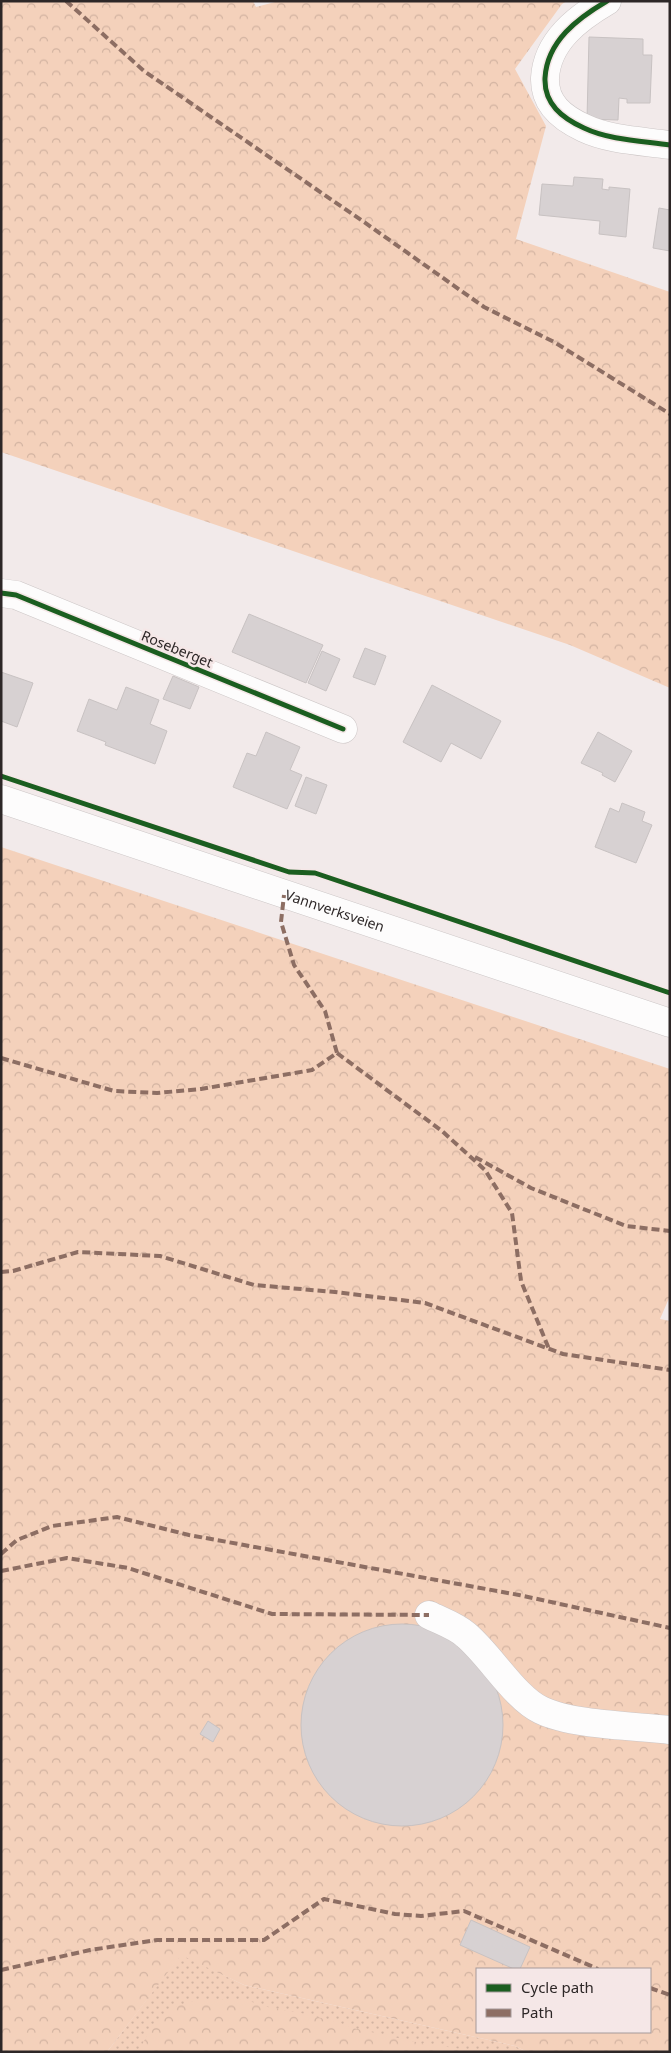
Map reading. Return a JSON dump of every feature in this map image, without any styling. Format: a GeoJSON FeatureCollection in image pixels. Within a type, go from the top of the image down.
{"type":"FeatureCollection","features":[{"type":"Feature","properties":{"kind":"main road"},"geometry":{"type":"LineString","coordinates":[[607,1],[575,23],[553,49],[545,71],[548,97],[554,110],[566,119],[586,129],[621,138],[670,145]]}},
{"type":"Feature","properties":{"kind":"main road","name":"Roseberget"},"geometry":{"type":"LineString","coordinates":[[1,592],[16,595],[343,729]]}},
{"type":"Feature","properties":{"kind":"main road","name":"Vannverksveien"},"geometry":{"type":"LineString","coordinates":[[1,799],[670,1023]]}},
{"type":"Feature","properties":{"kind":"main road"},"geometry":{"type":"LineString","coordinates":[[429,1615],[465,1633],[492,1660],[516,1690],[541,1710],[572,1719],[670,1730]]}},
{"type":"Feature","properties":{"kind":"green space"},"geometry":{"type":"Polygon","coordinates":[[[1,1],[253,1],[256,7],[279,1],[567,1],[562,4],[515,69],[546,126],[516,239],[670,292],[670,688],[570,645],[1,452],[1,1]]]}},
{"type":"Feature","properties":{"kind":"green space"},"geometry":{"type":"Polygon","coordinates":[[[1,847],[670,1069],[670,1296],[660,1319],[670,1321],[670,2052],[527,2052],[515,2046],[244,1985],[181,1955],[107,2052],[1,2052],[1,847]]]}},
{"type":"Feature","properties":{"kind":"green space"},"geometry":{"type":"Polygon","coordinates":[[[181,1954],[244,1985],[515,2046],[527,2052],[107,2052],[181,1954]]]}},
{"type":"Feature","properties":{"kind":"green space"},"geometry":{"type":"Polygon","coordinates":[[[246,2000],[271,2008],[301,2013],[353,2028],[416,2042],[480,2052],[138,2052],[150,2030],[177,2006],[193,2001],[246,2000]]]}},
{"type":"Feature","properties":{"kind":"building"},"geometry":{"type":"Polygon","coordinates":[[[589,37],[643,39],[643,55],[652,55],[650,103],[627,103],[627,99],[619,98],[618,120],[587,119],[589,37]]]}},
{"type":"Feature","properties":{"kind":"building"},"geometry":{"type":"Polygon","coordinates":[[[574,177],[603,179],[602,189],[609,190],[609,187],[630,189],[626,237],[599,234],[600,221],[539,215],[542,184],[573,186],[574,177]]]}},
{"type":"Feature","properties":{"kind":"building"},"geometry":{"type":"Polygon","coordinates":[[[659,208],[670,210],[670,251],[653,248],[659,208]]]}},
{"type":"Feature","properties":{"kind":"building"},"geometry":{"type":"Polygon","coordinates":[[[249,614],[323,645],[306,683],[232,652],[249,614]]]}},
{"type":"Feature","properties":{"kind":"building"},"geometry":{"type":"Polygon","coordinates":[[[365,648],[386,656],[375,685],[353,677],[365,648]]]}},
{"type":"Feature","properties":{"kind":"building"},"geometry":{"type":"Polygon","coordinates":[[[322,651],[340,659],[326,691],[308,683],[322,651]]]}},
{"type":"Feature","properties":{"kind":"building"},"geometry":{"type":"Polygon","coordinates":[[[1,672],[33,683],[17,727],[1,721],[1,672]]]}},
{"type":"Feature","properties":{"kind":"building"},"geometry":{"type":"Polygon","coordinates":[[[173,676],[199,687],[190,709],[163,699],[173,676]]]}},
{"type":"Feature","properties":{"kind":"building"},"geometry":{"type":"Polygon","coordinates":[[[432,685],[501,721],[481,759],[451,743],[441,762],[403,742],[432,685]]]}},
{"type":"Feature","properties":{"kind":"building"},"geometry":{"type":"Polygon","coordinates":[[[126,687],[159,700],[150,724],[167,731],[155,764],[105,745],[106,742],[77,731],[89,699],[117,710],[126,687]]]}},
{"type":"Feature","properties":{"kind":"building"},"geometry":{"type":"Polygon","coordinates":[[[266,732],[300,747],[290,770],[302,775],[287,809],[233,787],[247,753],[256,756],[266,732]]]}},
{"type":"Feature","properties":{"kind":"building"},"geometry":{"type":"Polygon","coordinates":[[[598,732],[632,751],[615,782],[602,775],[603,773],[581,763],[598,732]]]}},
{"type":"Feature","properties":{"kind":"building"},"geometry":{"type":"Polygon","coordinates":[[[306,777],[327,785],[316,814],[295,806],[306,777]]]}},
{"type":"Feature","properties":{"kind":"building"},"geometry":{"type":"Polygon","coordinates":[[[622,803],[645,812],[642,821],[652,825],[636,863],[595,847],[610,808],[619,812],[622,803]]]}},
{"type":"Feature","properties":{"kind":"building"},"geometry":{"type":"Polygon","coordinates":[[[402,1624],[422,1626],[441,1632],[458,1641],[480,1661],[495,1686],[501,1705],[503,1725],[501,1745],[495,1764],[486,1781],[466,1803],[441,1818],[422,1824],[402,1826],[382,1824],[363,1818],[346,1809],[324,1789],[309,1764],[303,1745],[301,1725],[303,1705],[309,1686],[318,1669],[338,1647],[363,1632],[382,1626],[402,1624]]]}},
{"type":"Feature","properties":{"kind":"building"},"geometry":{"type":"Polygon","coordinates":[[[208,1721],[220,1729],[213,1742],[200,1734],[208,1721]]]}},
{"type":"Feature","properties":{"kind":"building"},"geometry":{"type":"Polygon","coordinates":[[[471,1920],[530,1947],[520,1968],[512,1968],[460,1945],[471,1920]]]}},
{"type":"Feature","properties":{"kind":"marked path"},"geometry":{"type":"LineString","coordinates":[[66,1],[144,71],[484,307],[554,342],[670,414]]}},
{"type":"Feature","properties":{"kind":"marked path"},"geometry":{"type":"LineString","coordinates":[[1,1058],[114,1091],[157,1093],[201,1089],[312,1070],[337,1053],[325,1011],[294,965],[281,922],[284,895]]}},
{"type":"Feature","properties":{"kind":"marked path"},"geometry":{"type":"LineString","coordinates":[[337,1053],[442,1131],[485,1170],[512,1213],[521,1281],[549,1349]]}},
{"type":"Feature","properties":{"kind":"marked path"},"geometry":{"type":"LineString","coordinates":[[475,1157],[531,1188],[626,1226],[670,1231]]}},
{"type":"Feature","properties":{"kind":"marked path"},"geometry":{"type":"LineString","coordinates":[[1,1272],[13,1271],[78,1252],[160,1256],[254,1285],[335,1292],[425,1303],[563,1354],[670,1370]]}},
{"type":"Feature","properties":{"kind":"marked path"},"geometry":{"type":"LineString","coordinates":[[1,1554],[17,1540],[52,1526],[117,1517],[189,1535],[519,1595],[670,1628]]}},
{"type":"Feature","properties":{"kind":"marked path"},"geometry":{"type":"LineString","coordinates":[[1,1571],[67,1558],[128,1568],[272,1614],[429,1615]]}},
{"type":"Feature","properties":{"kind":"marked path"},"geometry":{"type":"LineString","coordinates":[[1,1970],[90,1950],[157,1940],[264,1940],[324,1899],[395,1914],[421,1916],[464,1911],[596,1968]]}},
{"type":"Feature","properties":{"kind":"marked path"},"geometry":{"type":"LineString","coordinates":[[651,1988],[670,1995]]}},
{"type":"Feature","properties":{"kind":"cycle path"},"geometry":{"type":"LineString","coordinates":[[607,1],[575,23],[551,53],[545,78],[545,87],[551,103],[568,120],[594,132],[626,140],[670,145]]}},
{"type":"Feature","properties":{"kind":"cycle path"},"geometry":{"type":"LineString","coordinates":[[1,593],[16,595],[343,729]]}},
{"type":"Feature","properties":{"kind":"cycle path"},"geometry":{"type":"LineString","coordinates":[[1,776],[289,872],[315,873],[670,993]]}}]}
